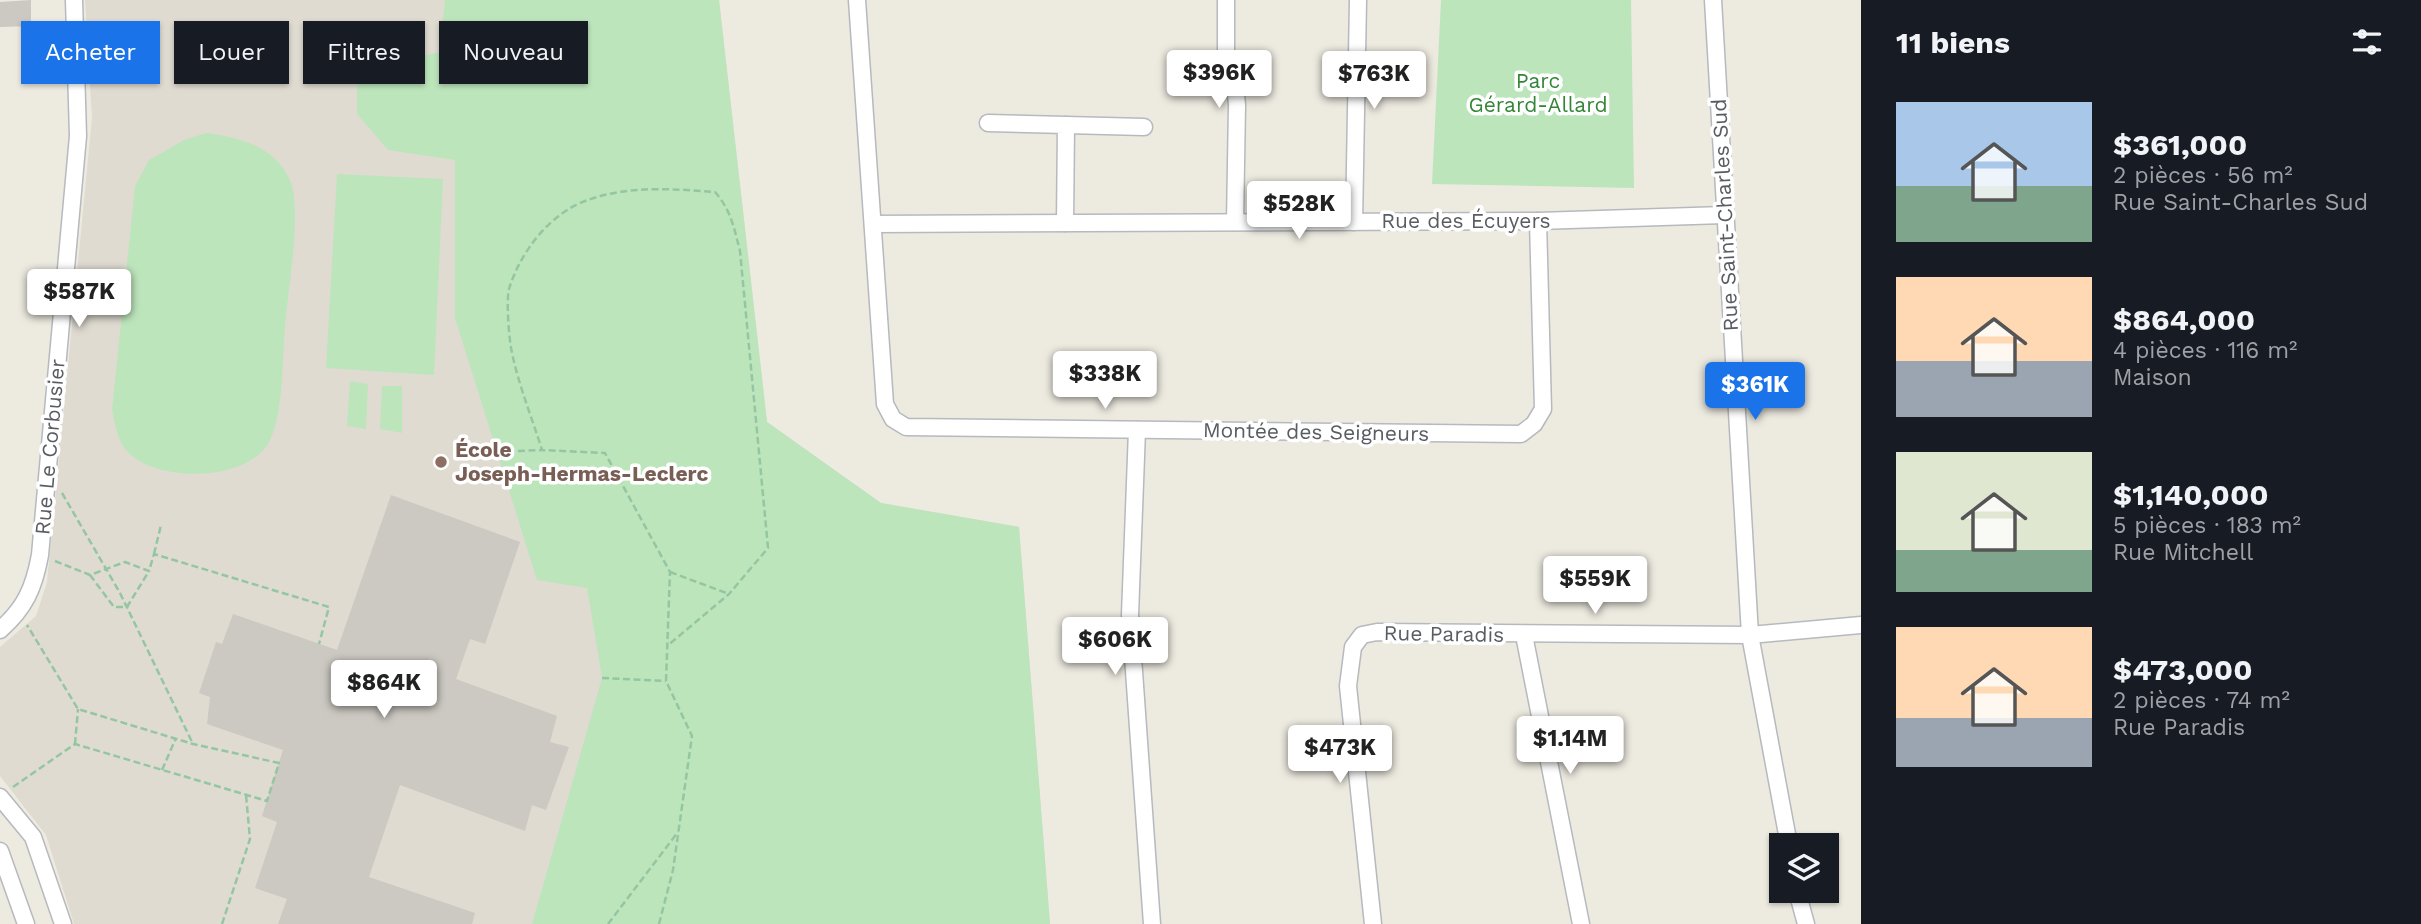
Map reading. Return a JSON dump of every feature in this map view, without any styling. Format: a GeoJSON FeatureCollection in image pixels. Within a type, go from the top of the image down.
{"type":"FeatureCollection","features":[{"type":"Feature","properties":{"kind":"street","name":"Rue Le Corbusier"},"geometry":{"type":"LineString","coordinates":[[0,630],[20,613],[34,588],[40,555],[78,136],[74,0]]}},
{"type":"Feature","properties":{"kind":"street","name":"Montée des Seigneurs"},"geometry":{"type":"LineString","coordinates":[[856,0],[885,404],[893,419],[906,427],[1521,433],[1534,424],[1543,409],[1538,221]]}},
{"type":"Feature","properties":{"kind":"street"},"geometry":{"type":"LineString","coordinates":[[1226,0],[1226,60],[1235,85],[1237,105],[1236,222]]}},
{"type":"Feature","properties":{"kind":"street"},"geometry":{"type":"LineString","coordinates":[[1354,222],[1358,0]]}},
{"type":"Feature","properties":{"kind":"street","name":"Rue Saint-Charles Sud"},"geometry":{"type":"LineString","coordinates":[[1713,0],[1750,635],[1787,833]]}},
{"type":"Feature","properties":{"kind":"street"},"geometry":{"type":"LineString","coordinates":[[988,123],[1144,127]]}},
{"type":"Feature","properties":{"kind":"street"},"geometry":{"type":"LineString","coordinates":[[1065,223],[1066,125]]}},
{"type":"Feature","properties":{"kind":"street","name":"Rue des Écuyers"},"geometry":{"type":"LineString","coordinates":[[873,224],[1538,221],[1724,215]]}},
{"type":"Feature","properties":{"kind":"street"},"geometry":{"type":"LineString","coordinates":[[1137,429],[1130,615],[1152,924]]}},
{"type":"Feature","properties":{"kind":"street","name":"Rue Paradis"},"geometry":{"type":"LineString","coordinates":[[1373,924],[1348,687],[1353,647],[1362,635],[1377,632],[1750,635],[1861,625]]}},
{"type":"Feature","properties":{"kind":"street"},"geometry":{"type":"LineString","coordinates":[[1524,635],[1581,924]]}},
{"type":"Feature","properties":{"kind":"street"},"geometry":{"type":"LineString","coordinates":[[5,793],[33,837],[63,924]]}},
{"type":"Feature","properties":{"kind":"street"},"geometry":{"type":"LineString","coordinates":[[0,851],[26,924]]}},
{"type":"Feature","properties":{"kind":"street"},"geometry":{"type":"LineString","coordinates":[[1800,903],[1806,924]]}},
{"type":"Feature","properties":{"kind":"path"},"geometry":{"type":"LineString","coordinates":[[542,450],[512,352],[509,291],[526,254],[550,222],[586,200],[628,191],[664,188],[715,192],[727,206],[740,251],[768,548],[729,594],[667,646]]}},
{"type":"Feature","properties":{"kind":"path"},"geometry":{"type":"LineString","coordinates":[[497,452],[542,450],[606,453],[670,572],[666,681],[692,736],[678,831],[659,924]]}},
{"type":"Feature","properties":{"kind":"path"},"geometry":{"type":"LineString","coordinates":[[61,491],[127,607],[193,744]]}},
{"type":"Feature","properties":{"kind":"path"},"geometry":{"type":"LineString","coordinates":[[127,607],[149,571],[161,525]]}},
{"type":"Feature","properties":{"kind":"path"},"geometry":{"type":"LineString","coordinates":[[154,554],[329,607],[319,644]]}},
{"type":"Feature","properties":{"kind":"path"},"geometry":{"type":"LineString","coordinates":[[40,555],[90,575],[114,607],[127,607]]}},
{"type":"Feature","properties":{"kind":"path"},"geometry":{"type":"LineString","coordinates":[[90,575],[125,562],[149,571]]}},
{"type":"Feature","properties":{"kind":"path"},"geometry":{"type":"LineString","coordinates":[[670,572],[729,594]]}},
{"type":"Feature","properties":{"kind":"path"},"geometry":{"type":"LineString","coordinates":[[20,613],[78,709],[75,744]]}},
{"type":"Feature","properties":{"kind":"path"},"geometry":{"type":"LineString","coordinates":[[602,678],[666,681]]}},
{"type":"Feature","properties":{"kind":"path"},"geometry":{"type":"LineString","coordinates":[[75,744],[267,801],[279,763],[193,744],[78,709]]}},
{"type":"Feature","properties":{"kind":"path"},"geometry":{"type":"LineString","coordinates":[[162,770],[176,738]]}},
{"type":"Feature","properties":{"kind":"path"},"geometry":{"type":"LineString","coordinates":[[5,793],[75,744]]}},
{"type":"Feature","properties":{"kind":"path"},"geometry":{"type":"LineString","coordinates":[[222,924],[250,839],[246,795]]}},
{"type":"Feature","properties":{"kind":"path"},"geometry":{"type":"LineString","coordinates":[[608,924],[678,831]]}},
{"type":"Feature","properties":{"kind":"shaded area","name":"École Joseph-Hermas-Leclerc"},"geometry":{"type":"Polygon","coordinates":[[[85,0],[719,0],[767,422],[881,503],[1019,527],[1050,924],[74,924],[46,835],[0,776],[0,647],[36,616],[47,582],[92,118],[90,84],[160,84],[160,21],[86,21],[85,0]]]}},
{"type":"Feature","properties":{"kind":"green space"},"geometry":{"type":"Polygon","coordinates":[[[445,0],[719,0],[767,422],[881,503],[1019,527],[1050,924],[532,924],[602,678],[587,588],[537,580],[455,318],[455,160],[388,150],[357,114],[357,84],[425,84],[425,55],[439,52],[439,84],[588,84],[588,21],[443,21],[445,0]]]}},
{"type":"Feature","properties":{"kind":"green space","name":"Parc Gérard-Allard"},"geometry":{"type":"Polygon","coordinates":[[[1441,0],[1631,0],[1634,188],[1432,184],[1441,0]]]}},
{"type":"Feature","properties":{"kind":"green space"},"geometry":{"type":"Polygon","coordinates":[[[206,133],[231,137],[254,145],[265,151],[283,168],[293,193],[294,244],[280,402],[269,442],[258,455],[241,465],[200,474],[178,473],[139,461],[126,450],[118,436],[112,410],[135,186],[149,160],[184,140],[206,133]]]}},
{"type":"Feature","properties":{"kind":"green space"},"geometry":{"type":"Polygon","coordinates":[[[337,174],[443,179],[434,375],[326,368],[337,174]]]}},
{"type":"Feature","properties":{"kind":"green space"},"geometry":{"type":"Polygon","coordinates":[[[350,381],[368,384],[366,429],[347,426],[350,381]]]}},
{"type":"Feature","properties":{"kind":"green space"},"geometry":{"type":"Polygon","coordinates":[[[382,386],[402,386],[402,433],[380,429],[382,386]]]}},
{"type":"Feature","properties":{"kind":"building"},"geometry":{"type":"Polygon","coordinates":[[[31,0],[31,21],[21,21],[21,26],[0,27],[0,2],[31,0]]]}},
{"type":"Feature","properties":{"kind":"building","name":"École Joseph-Hermas-Leclerc"},"geometry":{"type":"Polygon","coordinates":[[[391,495],[520,542],[485,644],[470,639],[456,679],[557,716],[550,742],[569,747],[546,810],[532,805],[525,831],[400,785],[369,877],[475,913],[472,924],[278,924],[287,899],[255,888],[277,822],[262,816],[283,750],[207,724],[210,697],[199,693],[216,642],[222,644],[233,614],[337,650],[391,495]]]}},
{"type":"Feature","properties":{"kind":"place","name":"École Joseph-Hermas-Leclerc"},"geometry":{"type":"Point","coordinates":[441,462]}}]}
